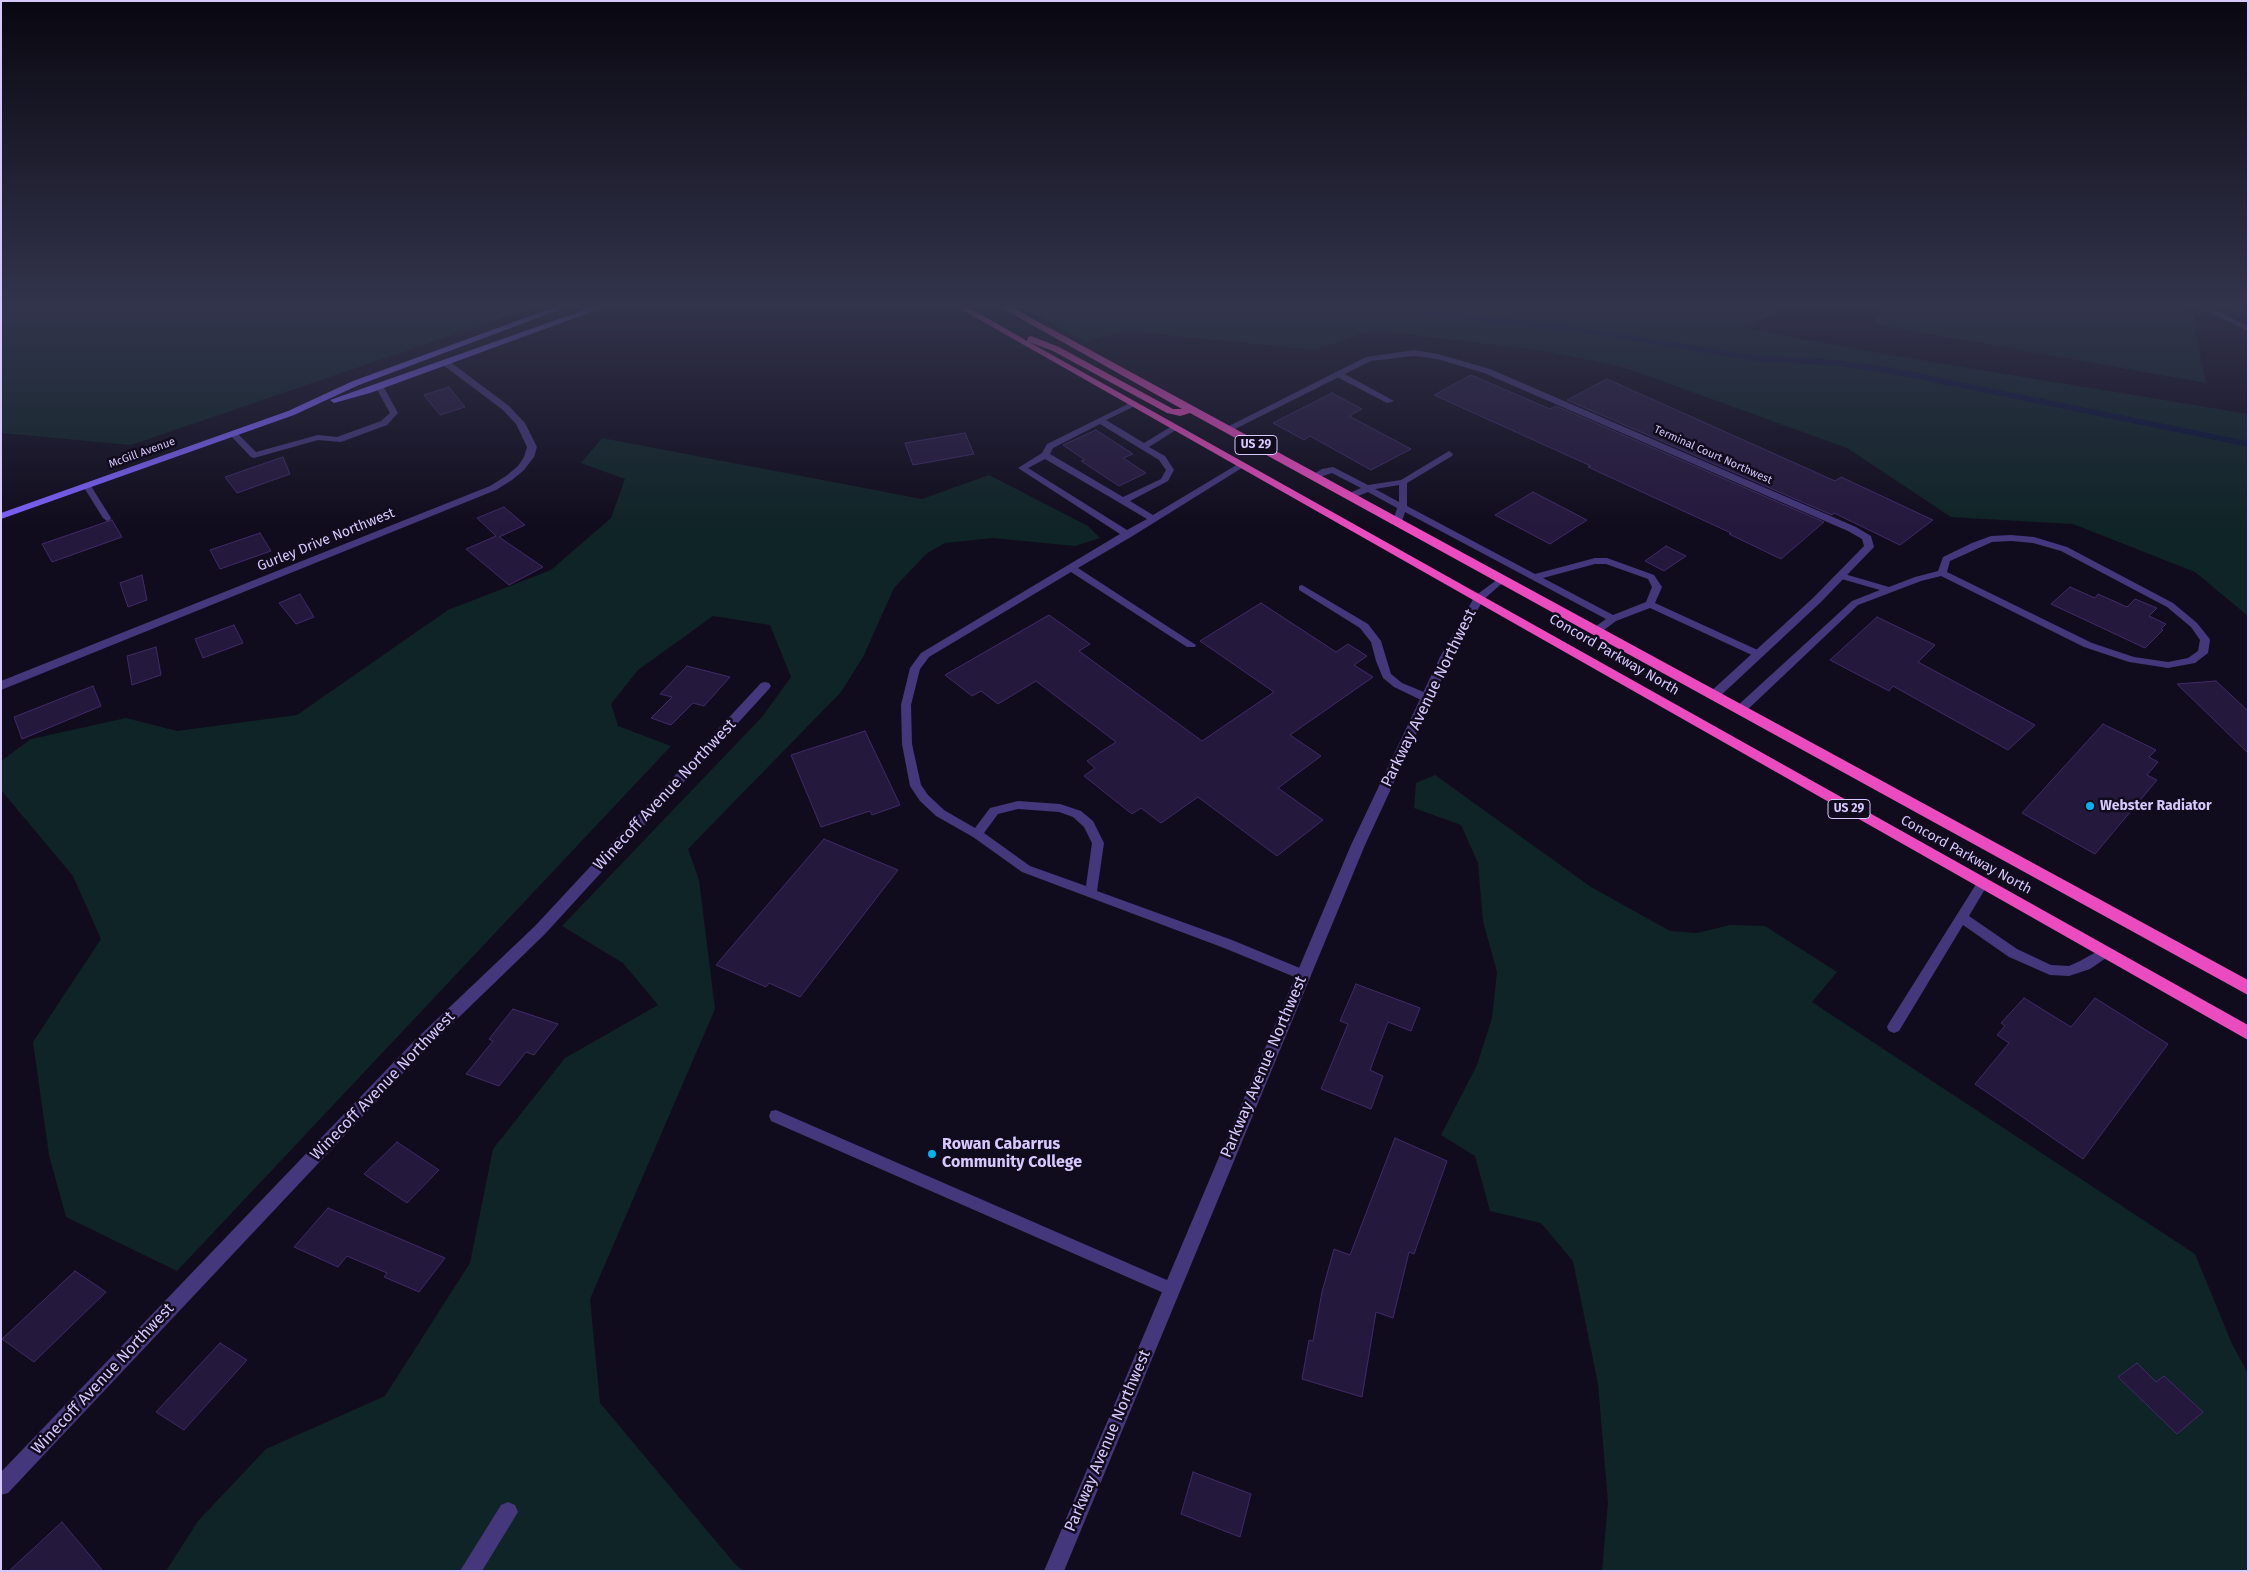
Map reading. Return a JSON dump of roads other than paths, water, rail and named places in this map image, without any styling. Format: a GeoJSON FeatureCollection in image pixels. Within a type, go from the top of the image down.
{"type":"FeatureCollection","features":[{"type":"Feature","properties":{"kind":"highway","name":"Concord Parkway North"},"geometry":{"type":"LineString","coordinates":[[1092,381],[2248,1033]]}},
{"type":"Feature","properties":{"kind":"highway"},"geometry":{"type":"LineString","coordinates":[[1116,381],[1170,411],[1180,412],[1190,409]]}},
{"type":"Feature","properties":{"kind":"highway","name":"Concord Parkway North"},"geometry":{"type":"LineString","coordinates":[[1140,381],[2248,988]]}},
{"type":"Feature","properties":{"kind":"main road"},"geometry":{"type":"LineString","coordinates":[[291,413],[360,381]]}},
{"type":"Feature","properties":{"kind":"main road"},"geometry":{"type":"LineString","coordinates":[[291,413],[393,381]]}},
{"type":"Feature","properties":{"kind":"main road","name":"McGill Avenue"},"geometry":{"type":"LineString","coordinates":[[1,516],[291,413]]}},
{"type":"Feature","properties":{"kind":"street","name":"Gurley Drive Northwest"},"geometry":{"type":"LineString","coordinates":[[1,686],[493,488],[509,478],[529,457],[532,447],[520,423],[506,408],[470,381]]}},
{"type":"Feature","properties":{"kind":"street","name":"Terminal Court Northwest"},"geometry":{"type":"LineString","coordinates":[[1228,429],[1323,381]]}},
{"type":"Feature","properties":{"kind":"street","name":"Terminal Court Northwest"},"geometry":{"type":"LineString","coordinates":[[1511,381],[1866,538],[1869,547],[1841,576],[1713,696]]}},
{"type":"Feature","properties":{"kind":"street","name":"Parkway Avenue Northwest"},"geometry":{"type":"LineString","coordinates":[[1054,1571],[1358,845],[1446,657],[1479,598],[1505,581]]}},
{"type":"Feature","properties":{"kind":"street","name":"Winecoff Avenue Northwest"},"geometry":{"type":"LineString","coordinates":[[1,1486],[419,1046],[540,930],[765,686]]}},
{"type":"Feature","properties":{"kind":"street"},"geometry":{"type":"LineString","coordinates":[[470,1571],[508,1512]]}},
{"type":"Feature","properties":{"kind":"lane"},"geometry":{"type":"LineString","coordinates":[[1352,381],[1390,401]]}},
{"type":"Feature","properties":{"kind":"lane"},"geometry":{"type":"LineString","coordinates":[[233,434],[254,455],[318,437],[338,440],[384,423],[394,413],[379,386]]}},
{"type":"Feature","properties":{"kind":"lane"},"geometry":{"type":"LineString","coordinates":[[1128,535],[1022,468],[1045,455],[1050,446],[1132,404]]}},
{"type":"Feature","properties":{"kind":"lane"},"geometry":{"type":"LineString","coordinates":[[1100,420],[1162,458],[1170,470],[1164,481],[1123,501]]}},
{"type":"Feature","properties":{"kind":"lane"},"geometry":{"type":"LineString","coordinates":[[1144,447],[1175,428]]}},
{"type":"Feature","properties":{"kind":"lane"},"geometry":{"type":"LineString","coordinates":[[1350,496],[1383,484],[1404,482],[1449,454]]}},
{"type":"Feature","properties":{"kind":"lane"},"geometry":{"type":"LineString","coordinates":[[1045,455],[1154,519]]}},
{"type":"Feature","properties":{"kind":"lane"},"geometry":{"type":"LineString","coordinates":[[1242,466],[925,655],[915,668],[906,705],[907,744],[916,786],[924,798],[940,813],[977,834],[1026,869],[1228,944],[1302,975]]}},
{"type":"Feature","properties":{"kind":"lane"},"geometry":{"type":"LineString","coordinates":[[1314,476],[1333,470],[1613,619]]}},
{"type":"Feature","properties":{"kind":"lane"},"geometry":{"type":"LineString","coordinates":[[1398,522],[1405,491],[1404,482]]}},
{"type":"Feature","properties":{"kind":"lane"},"geometry":{"type":"LineString","coordinates":[[86,486],[107,518]]}},
{"type":"Feature","properties":{"kind":"lane"},"geometry":{"type":"LineString","coordinates":[[1740,710],[1855,603],[1918,579],[1942,574],[2088,645],[2133,660],[2168,665],[2191,661],[2203,653],[2205,640],[2194,625],[2170,605],[2064,549],[2034,540],[1991,539],[1946,560],[1942,574]]}},
{"type":"Feature","properties":{"kind":"lane"},"geometry":{"type":"LineString","coordinates":[[1534,577],[1595,561],[1607,561],[1651,578],[1657,587],[1650,604],[1613,619],[1596,631]]}},
{"type":"Feature","properties":{"kind":"lane"},"geometry":{"type":"LineString","coordinates":[[1072,568],[1192,645]]}},
{"type":"Feature","properties":{"kind":"lane"},"geometry":{"type":"LineString","coordinates":[[1505,581],[1522,572]]}},
{"type":"Feature","properties":{"kind":"lane"},"geometry":{"type":"LineString","coordinates":[[1841,576],[1890,590]]}},
{"type":"Feature","properties":{"kind":"lane"},"geometry":{"type":"LineString","coordinates":[[1302,588],[1364,626],[1376,641],[1387,676],[1398,685],[1427,698]]}},
{"type":"Feature","properties":{"kind":"lane"},"geometry":{"type":"LineString","coordinates":[[1650,604],[1758,654]]}},
{"type":"Feature","properties":{"kind":"lane"},"geometry":{"type":"LineString","coordinates":[[977,834],[994,811],[1018,804],[1060,808],[1078,814],[1089,824],[1098,843],[1091,893]]}},
{"type":"Feature","properties":{"kind":"lane"},"geometry":{"type":"LineString","coordinates":[[1894,1027],[1982,884]]}},
{"type":"Feature","properties":{"kind":"lane"},"geometry":{"type":"LineString","coordinates":[[1962,918],[2013,953],[2050,970],[2068,971],[2085,965],[2105,952]]}},
{"type":"Feature","properties":{"kind":"lane"},"geometry":{"type":"LineString","coordinates":[[776,1116],[1171,1289]]}},
{"type":"Feature","properties":{"kind":"waterway"},"geometry":{"type":"LineString","coordinates":[[1943,381],[2248,444]]}},
{"type":"Feature","properties":{"kind":"place","name":"Webster Radiator"},"geometry":{"type":"Point","coordinates":[2090,806]}},
{"type":"Feature","properties":{"kind":"place","name":"Rowan Cabarrus Community College"},"geometry":{"type":"Point","coordinates":[932,1154]}}]}
